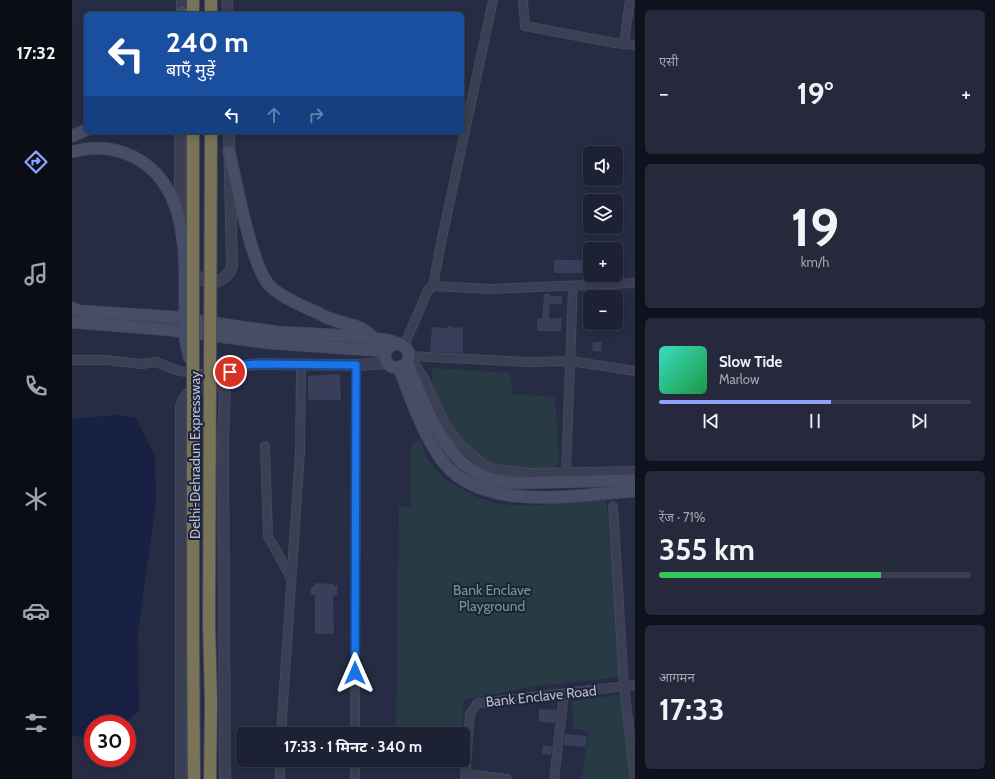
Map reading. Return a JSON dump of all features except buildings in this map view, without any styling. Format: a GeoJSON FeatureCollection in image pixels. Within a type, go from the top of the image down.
{"type":"FeatureCollection","features":[{"type":"Feature","properties":{"kind":"highway"},"geometry":{"type":"LineString","coordinates":[[185,12],[193,0]]}},
{"type":"Feature","properties":{"kind":"highway"},"geometry":{"type":"LineString","coordinates":[[211,0],[211,12]]}},
{"type":"Feature","properties":{"kind":"highway","name":"Delhi-Dehradun Expressway"},"geometry":{"type":"LineString","coordinates":[[193,134],[194,779]]}},
{"type":"Feature","properties":{"kind":"highway","name":"Delhi-Dehradun Expressway"},"geometry":{"type":"LineString","coordinates":[[210,779],[209,616],[211,134]]}},
{"type":"Feature","properties":{"kind":"main road"},"geometry":{"type":"LineString","coordinates":[[72,136],[84,131]]}},
{"type":"Feature","properties":{"kind":"main road"},"geometry":{"type":"LineString","coordinates":[[72,152],[82,149],[102,148],[116,150],[130,155],[139,159],[155,171],[172,195],[178,214],[184,263],[186,338],[193,381]]}},
{"type":"Feature","properties":{"kind":"main road"},"geometry":{"type":"LineString","coordinates":[[229,151],[247,226],[260,271],[266,281],[282,296],[329,319],[360,327],[373,338]]}},
{"type":"Feature","properties":{"kind":"main road"},"geometry":{"type":"LineString","coordinates":[[72,308],[79,311],[172,317],[276,332],[387,340],[402,345],[408,350],[405,362],[420,421],[444,463],[454,474],[479,488],[496,493],[531,498],[635,491]]}},
{"type":"Feature","properties":{"kind":"main road"},"geometry":{"type":"LineString","coordinates":[[72,322],[171,330],[270,343],[386,351],[392,346],[402,345]]}},
{"type":"Feature","properties":{"kind":"main road"},"geometry":{"type":"LineString","coordinates":[[386,351],[386,359],[391,366],[405,362]]}},
{"type":"Feature","properties":{"kind":"main road"},"geometry":{"type":"LineString","coordinates":[[405,362],[434,422],[452,453],[478,474],[492,480],[512,483],[594,476],[635,480]]}},
{"type":"Feature","properties":{"kind":"street"},"geometry":{"type":"LineString","coordinates":[[182,0],[184,12]]}},
{"type":"Feature","properties":{"kind":"street"},"geometry":{"type":"LineString","coordinates":[[227,0],[228,12]]}},
{"type":"Feature","properties":{"kind":"street"},"geometry":{"type":"LineString","coordinates":[[402,345],[428,290],[433,286],[493,0]]}},
{"type":"Feature","properties":{"kind":"street"},"geometry":{"type":"LineString","coordinates":[[523,0],[525,26],[635,45]]}},
{"type":"Feature","properties":{"kind":"street"},"geometry":{"type":"LineString","coordinates":[[624,44],[630,0]]}},
{"type":"Feature","properties":{"kind":"street"},"geometry":{"type":"LineString","coordinates":[[180,134],[180,233],[194,273],[200,279],[208,282],[222,280],[228,274],[232,266],[229,134]]}},
{"type":"Feature","properties":{"kind":"street"},"geometry":{"type":"LineString","coordinates":[[433,286],[488,289],[635,283]]}},
{"type":"Feature","properties":{"kind":"street"},"geometry":{"type":"LineString","coordinates":[[566,472],[573,286]]}},
{"type":"Feature","properties":{"kind":"street"},"geometry":{"type":"LineString","coordinates":[[405,362],[429,359],[530,362],[571,361],[635,371]]}},
{"type":"Feature","properties":{"kind":"street"},"geometry":{"type":"LineString","coordinates":[[72,360],[105,360],[142,364],[156,362],[183,372],[226,382]]}},
{"type":"Feature","properties":{"kind":"street"},"geometry":{"type":"LineString","coordinates":[[405,362],[423,376],[442,418],[461,445],[473,457],[483,464],[494,469],[530,473],[566,472],[594,476],[635,471]]}},
{"type":"Feature","properties":{"kind":"street"},"geometry":{"type":"LineString","coordinates":[[225,779],[223,451],[226,382],[230,372],[244,365],[356,365],[388,363]]}},
{"type":"Feature","properties":{"kind":"street"},"geometry":{"type":"LineString","coordinates":[[281,727],[300,452],[301,364]]}},
{"type":"Feature","properties":{"kind":"street"},"geometry":{"type":"LineString","coordinates":[[355,727],[356,365]]}},
{"type":"Feature","properties":{"kind":"street"},"geometry":{"type":"LineString","coordinates":[[182,779],[180,710],[181,406],[183,398],[196,389],[226,382]]}},
{"type":"Feature","properties":{"kind":"street"},"geometry":{"type":"LineString","coordinates":[[265,446],[268,536],[291,576]]}},
{"type":"Feature","properties":{"kind":"street"},"geometry":{"type":"LineString","coordinates":[[613,506],[624,687],[635,779]]}},
{"type":"Feature","properties":{"kind":"street","name":"Bank Enclave Road"},"geometry":{"type":"LineString","coordinates":[[465,776],[470,714],[479,703],[635,685]]}},
{"type":"Feature","properties":{"kind":"street"},"geometry":{"type":"LineString","coordinates":[[554,779],[564,694]]}},
{"type":"Feature","properties":{"kind":"street"},"geometry":{"type":"LineString","coordinates":[[210,706],[225,744]]}},
{"type":"Feature","properties":{"kind":"street"},"geometry":{"type":"LineString","coordinates":[[210,742],[225,706]]}},
{"type":"Feature","properties":{"kind":"street"},"geometry":{"type":"LineString","coordinates":[[181,747],[193,707]]}},
{"type":"Feature","properties":{"kind":"street"},"geometry":{"type":"LineString","coordinates":[[180,710],[194,747]]}},
{"type":"Feature","properties":{"kind":"street"},"geometry":{"type":"LineString","coordinates":[[280,767],[280,779]]}},
{"type":"Feature","properties":{"kind":"street"},"geometry":{"type":"LineString","coordinates":[[355,767],[355,779]]}},
{"type":"Feature","properties":{"kind":"street"},"geometry":{"type":"LineString","coordinates":[[465,776],[507,779]]}},
{"type":"Feature","properties":{"kind":"green space"},"geometry":{"type":"Polygon","coordinates":[[[432,368],[510,373],[513,394],[555,397],[559,463],[550,471],[494,469],[467,452],[445,422],[432,389],[432,368]]]}},
{"type":"Feature","properties":{"kind":"green space","name":"Bank Enclave Playground"},"geometry":{"type":"Polygon","coordinates":[[[421,439],[427,458],[443,478],[477,497],[498,504],[532,506],[606,497],[621,677],[537,686],[464,700],[462,727],[396,727],[399,507],[411,506],[411,443],[421,439]]]}},
{"type":"Feature","properties":{"kind":"green space"},"geometry":{"type":"Polygon","coordinates":[[[625,694],[632,779],[582,779],[588,731],[573,729],[572,701],[625,694]]]}},
{"type":"Feature","properties":{"kind":"water"},"geometry":{"type":"Polygon","coordinates":[[[116,415],[136,418],[155,457],[156,501],[138,633],[139,711],[134,715],[84,715],[84,737],[72,736],[72,419],[116,415]]]}},
{"type":"Feature","properties":{"kind":"route"},"geometry":{"type":"LineString","coordinates":[[230,372],[244,365],[257,364],[356,365],[355,673]]}}]}
